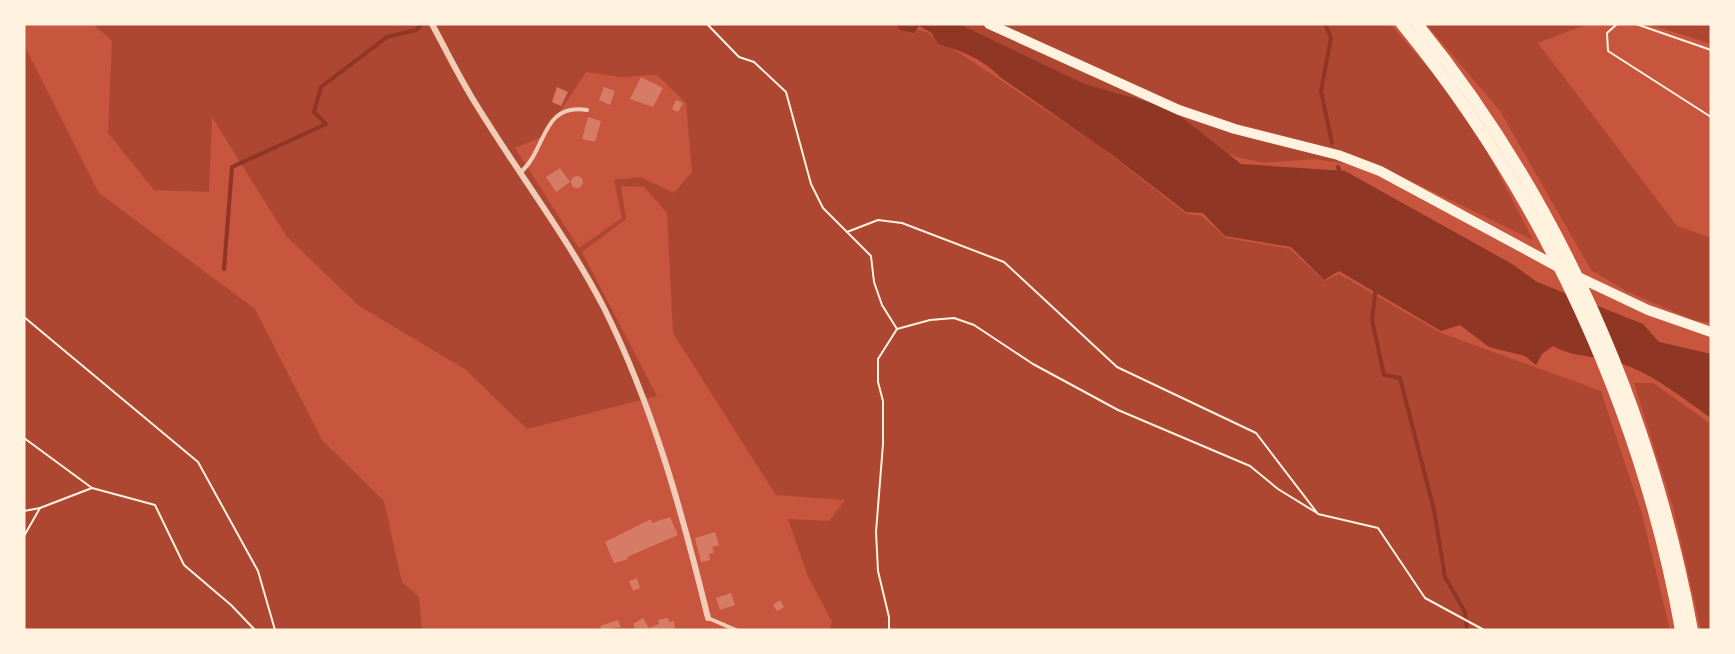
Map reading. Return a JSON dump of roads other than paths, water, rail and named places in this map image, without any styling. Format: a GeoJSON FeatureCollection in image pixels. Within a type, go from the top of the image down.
{"type":"FeatureCollection","features":[{"type":"Feature","properties":{"kind":"highway"},"geometry":{"type":"LineString","coordinates":[[1402,24],[1475,121],[1528,210],[1581,313],[1632,424],[1673,586],[1681,630]]}},
{"type":"Feature","properties":{"kind":"highway"},"geometry":{"type":"LineString","coordinates":[[1417,24],[1483,112],[1546,216],[1591,304],[1680,567],[1692,630]]}},
{"type":"Feature","properties":{"kind":"main road"},"geometry":{"type":"LineString","coordinates":[[989,24],[1179,110],[1235,129],[1338,155],[1380,171],[1593,285],[1647,310],[1711,332]]}},
{"type":"Feature","properties":{"kind":"street"},"geometry":{"type":"LineString","coordinates":[[432,24],[470,95],[561,233],[604,309],[648,410],[682,511],[708,618]]}},
{"type":"Feature","properties":{"kind":"lane"},"geometry":{"type":"LineString","coordinates":[[521,172],[557,116],[570,108],[587,110]]}},
{"type":"Feature","properties":{"kind":"lane"},"geometry":{"type":"LineString","coordinates":[[708,618],[736,630]]}},
{"type":"Feature","properties":{"kind":"waterway"},"geometry":{"type":"LineString","coordinates":[[1325,24],[1331,38],[1321,91],[1332,143]]}},
{"type":"Feature","properties":{"kind":"waterway"},"geometry":{"type":"LineString","coordinates":[[224,269],[232,167],[326,124],[314,112],[321,87],[387,37],[416,30],[420,26]]}},
{"type":"Feature","properties":{"kind":"waterway"},"geometry":{"type":"LineString","coordinates":[[1376,287],[1372,320],[1384,375],[1400,378],[1434,510],[1445,577],[1465,612],[1467,630]]}}]}
